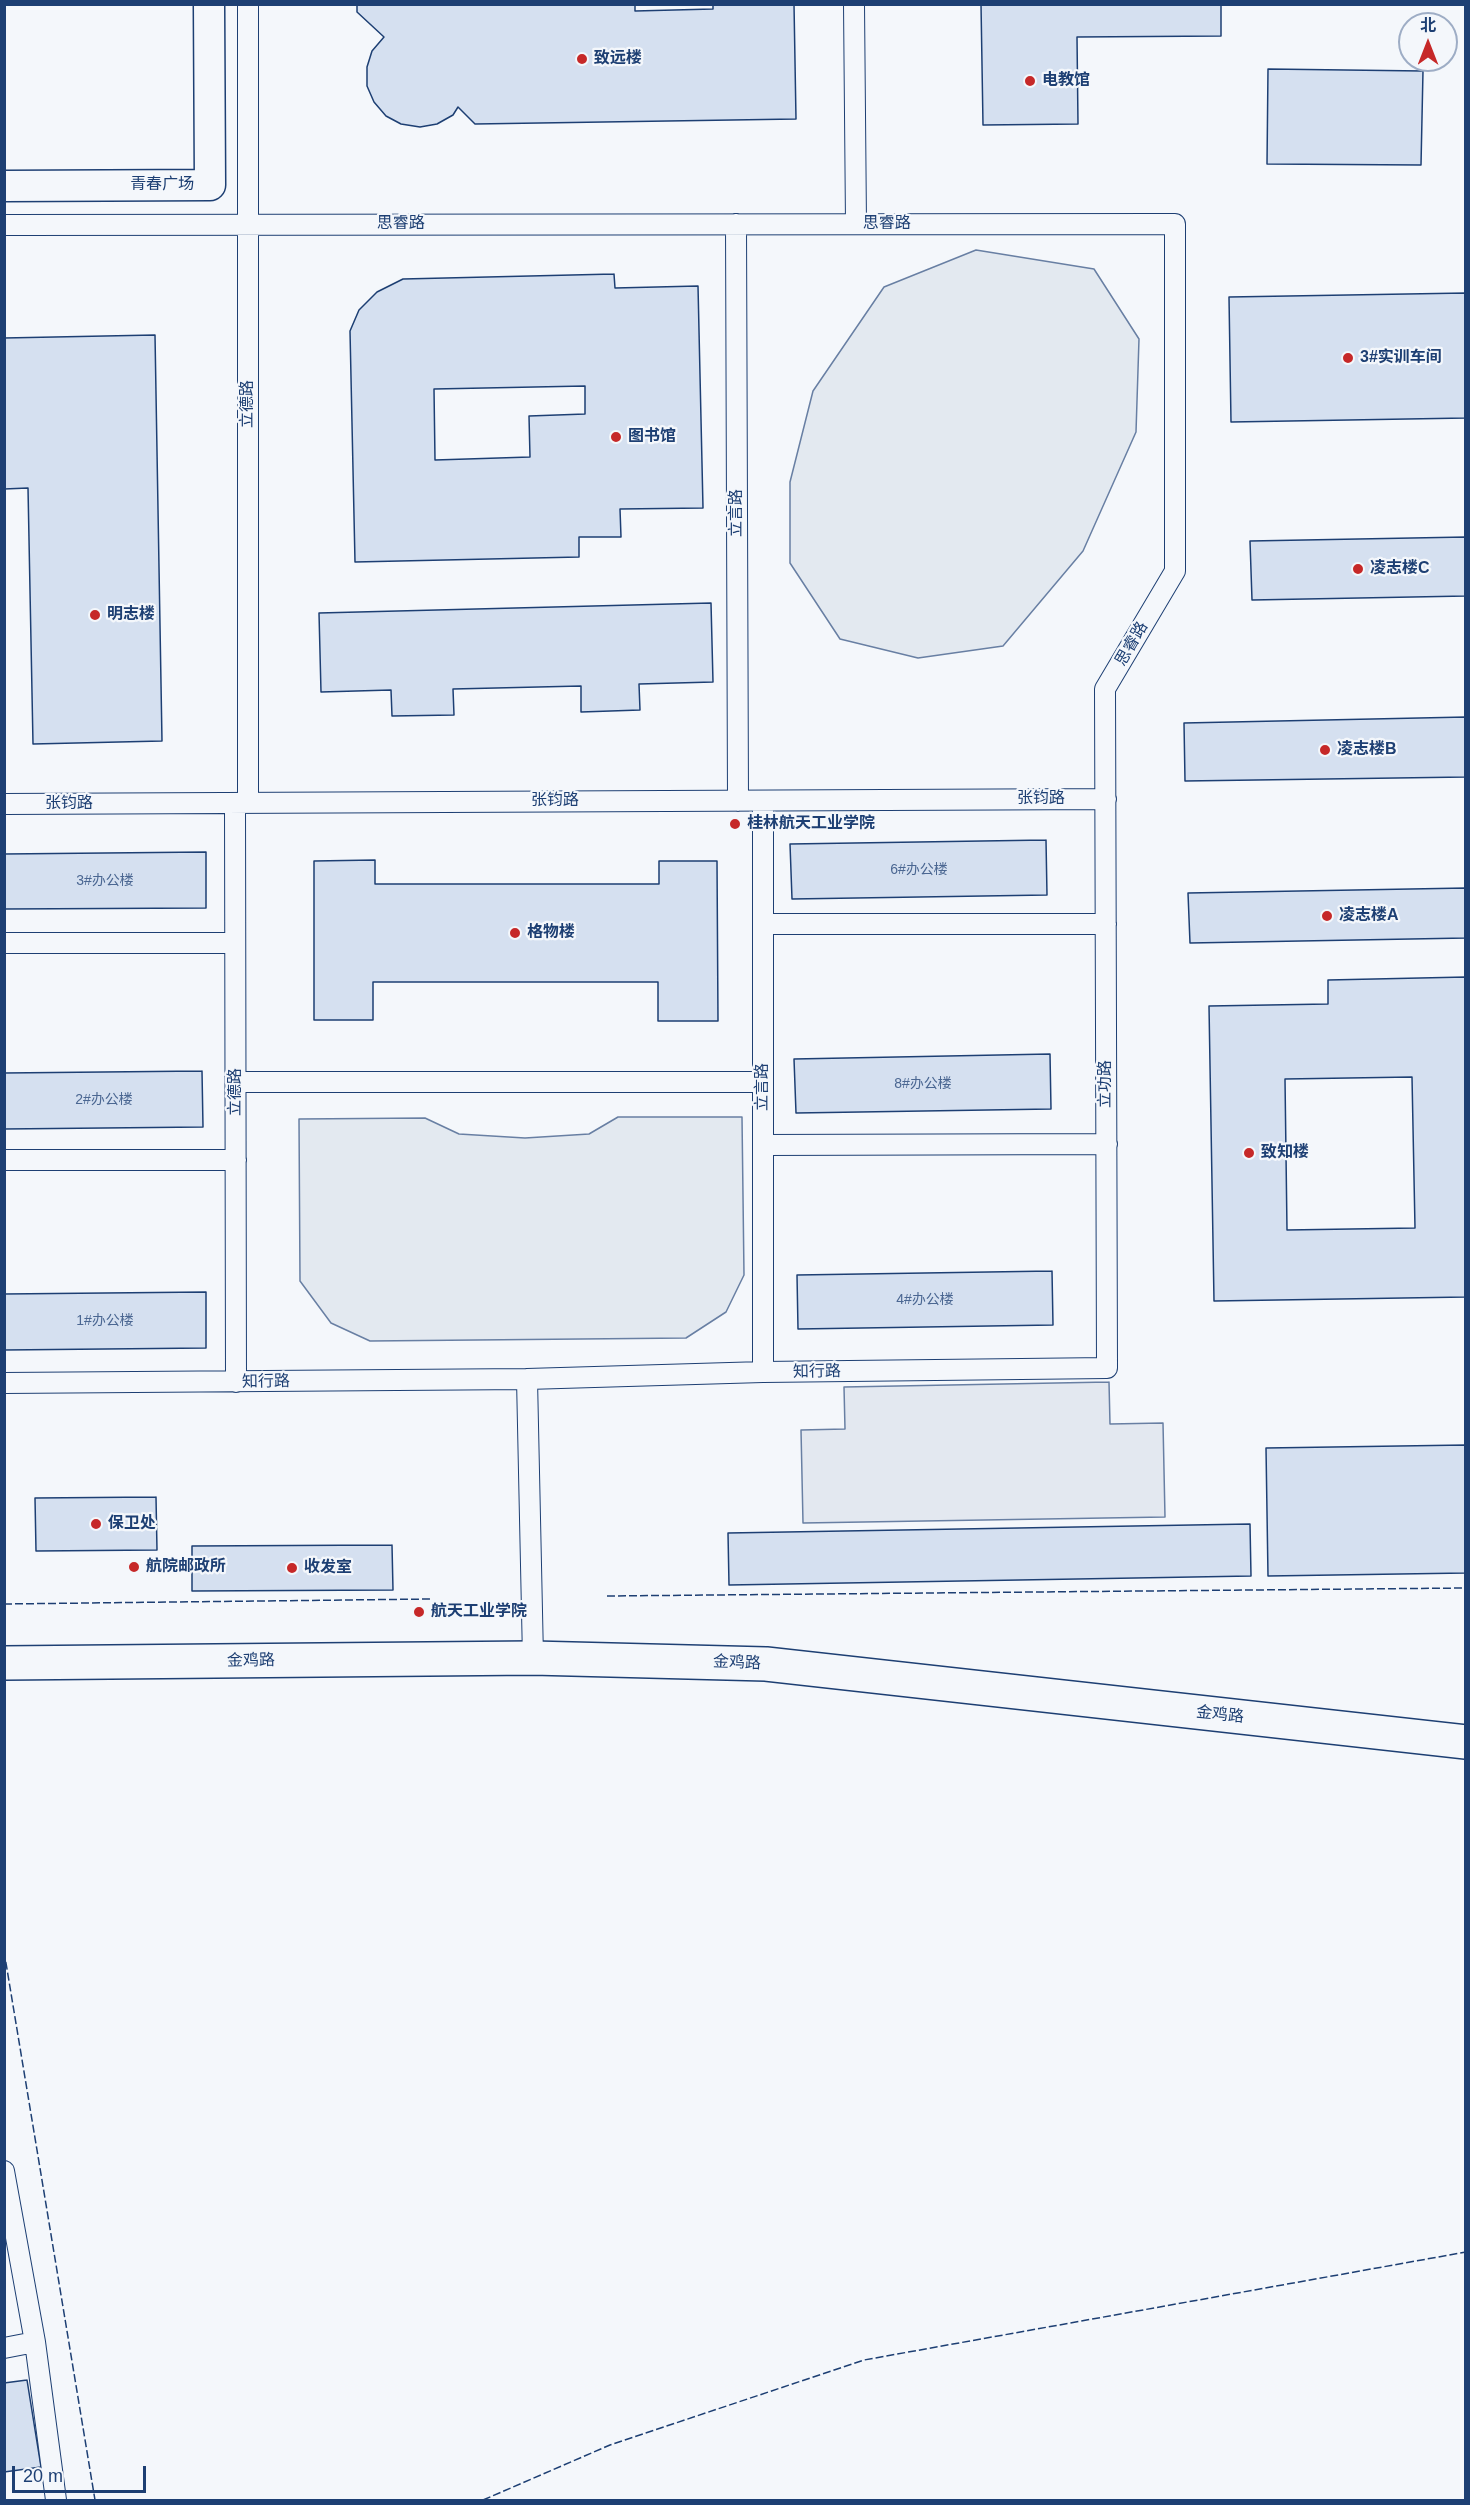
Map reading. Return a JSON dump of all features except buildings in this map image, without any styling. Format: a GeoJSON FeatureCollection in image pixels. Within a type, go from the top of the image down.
{"type":"FeatureCollection","features":[{"type":"Feature","properties":{"kind":"main road","name":"金鸡路"},"geometry":{"type":"LineString","coordinates":[[4,1664],[533,1658],[766,1664],[1466,1742]]}},
{"type":"Feature","properties":{"kind":"street","name":"青春广场"},"geometry":{"type":"LineString","coordinates":[[4,186],[210,185],[209,4]]}},
{"type":"Feature","properties":{"kind":"lane","name":"立德路"},"geometry":{"type":"LineString","coordinates":[[236,1382],[236,943],[242,803],[248,4]]}},
{"type":"Feature","properties":{"kind":"lane"},"geometry":{"type":"LineString","coordinates":[[854,4],[856,224]]}},
{"type":"Feature","properties":{"kind":"lane","name":"立言路"},"geometry":{"type":"LineString","coordinates":[[736,224],[738,801]]}},
{"type":"Feature","properties":{"kind":"lane","name":"思睿路"},"geometry":{"type":"LineString","coordinates":[[4,225],[1175,224],[1175,571],[1105,689],[1106,799]]}},
{"type":"Feature","properties":{"kind":"lane","name":"张钧路"},"geometry":{"type":"LineString","coordinates":[[4,804],[1106,799]]}},
{"type":"Feature","properties":{"kind":"lane","name":"立功路"},"geometry":{"type":"LineString","coordinates":[[1106,799],[1107,1368]]}},
{"type":"Feature","properties":{"kind":"lane","name":"立言路"},"geometry":{"type":"LineString","coordinates":[[763,801],[763,1372]]}},
{"type":"Feature","properties":{"kind":"lane"},"geometry":{"type":"LineString","coordinates":[[763,924],[1106,924]]}},
{"type":"Feature","properties":{"kind":"lane"},"geometry":{"type":"LineString","coordinates":[[4,943],[236,943]]}},
{"type":"Feature","properties":{"kind":"lane"},"geometry":{"type":"LineString","coordinates":[[236,1082],[763,1082]]}},
{"type":"Feature","properties":{"kind":"lane"},"geometry":{"type":"LineString","coordinates":[[763,1145],[1107,1144]]}},
{"type":"Feature","properties":{"kind":"lane"},"geometry":{"type":"LineString","coordinates":[[4,1160],[236,1160]]}},
{"type":"Feature","properties":{"kind":"lane","name":"知行路"},"geometry":{"type":"LineString","coordinates":[[4,1383],[527,1379],[763,1372],[1107,1368]]}},
{"type":"Feature","properties":{"kind":"lane"},"geometry":{"type":"LineString","coordinates":[[527,1379],[533,1658]]}},
{"type":"Feature","properties":{"kind":"lane"},"geometry":{"type":"LineString","coordinates":[[4,2171],[35,2342],[56,2500]]}},
{"type":"Feature","properties":{"kind":"lane"},"geometry":{"type":"LineString","coordinates":[[4,2348],[35,2342]]}},
{"type":"Feature","properties":{"kind":"shaded area"},"geometry":{"type":"Polygon","coordinates":[[[976,250],[1094,269],[1139,339],[1136,432],[1083,551],[1003,646],[918,658],[840,639],[790,563],[790,482],[813,391],[884,287],[976,250]]]}},
{"type":"Feature","properties":{"kind":"shaded area"},"geometry":{"type":"Polygon","coordinates":[[[618,1117],[742,1117],[744,1275],[726,1312],[686,1338],[370,1341],[331,1323],[300,1281],[299,1119],[425,1118],[459,1134],[525,1138],[589,1134],[618,1117]]]}},
{"type":"Feature","properties":{"kind":"shaded area"},"geometry":{"type":"Polygon","coordinates":[[[1109,1382],[1110,1424],[1163,1423],[1165,1517],[803,1523],[801,1430],[845,1429],[844,1387],[1109,1382]]]}},
{"type":"Feature","properties":{"kind":"fence"},"geometry":{"type":"LineString","coordinates":[[607,1596],[1466,1588]]}},
{"type":"Feature","properties":{"kind":"fence"},"geometry":{"type":"LineString","coordinates":[[4,1604],[430,1599]]}},
{"type":"Feature","properties":{"kind":"fence"},"geometry":{"type":"LineString","coordinates":[[4,1951],[95,2500]]}},
{"type":"Feature","properties":{"kind":"fence"},"geometry":{"type":"LineString","coordinates":[[483,2500],[610,2445],[864,2360],[1466,2252]]}},
{"type":"Feature","properties":{"kind":"place","name":"致远楼"},"geometry":{"type":"Point","coordinates":[582,59]}},
{"type":"Feature","properties":{"kind":"place","name":"电教馆"},"geometry":{"type":"Point","coordinates":[1030,81]}},
{"type":"Feature","properties":{"kind":"place","name":"3#实训车间"},"geometry":{"type":"Point","coordinates":[1348,358]}},
{"type":"Feature","properties":{"kind":"place","name":"图书馆"},"geometry":{"type":"Point","coordinates":[616,437]}},
{"type":"Feature","properties":{"kind":"place","name":"凌志楼C"},"geometry":{"type":"Point","coordinates":[1358,569]}},
{"type":"Feature","properties":{"kind":"place","name":"明志楼"},"geometry":{"type":"Point","coordinates":[95,615]}},
{"type":"Feature","properties":{"kind":"place","name":"凌志楼B"},"geometry":{"type":"Point","coordinates":[1325,750]}},
{"type":"Feature","properties":{"kind":"place","name":"桂林航天工业学院"},"geometry":{"type":"Point","coordinates":[735,824]}},
{"type":"Feature","properties":{"kind":"place","name":"凌志楼A"},"geometry":{"type":"Point","coordinates":[1327,916]}},
{"type":"Feature","properties":{"kind":"place","name":"格物楼"},"geometry":{"type":"Point","coordinates":[515,933]}},
{"type":"Feature","properties":{"kind":"place","name":"致知楼"},"geometry":{"type":"Point","coordinates":[1249,1153]}},
{"type":"Feature","properties":{"kind":"place","name":"保卫处"},"geometry":{"type":"Point","coordinates":[96,1524]}},
{"type":"Feature","properties":{"kind":"place","name":"航院邮政所"},"geometry":{"type":"Point","coordinates":[134,1567]}},
{"type":"Feature","properties":{"kind":"place","name":"收发室"},"geometry":{"type":"Point","coordinates":[292,1568]}},
{"type":"Feature","properties":{"kind":"place","name":"航天工业学院"},"geometry":{"type":"Point","coordinates":[419,1612]}}]}
